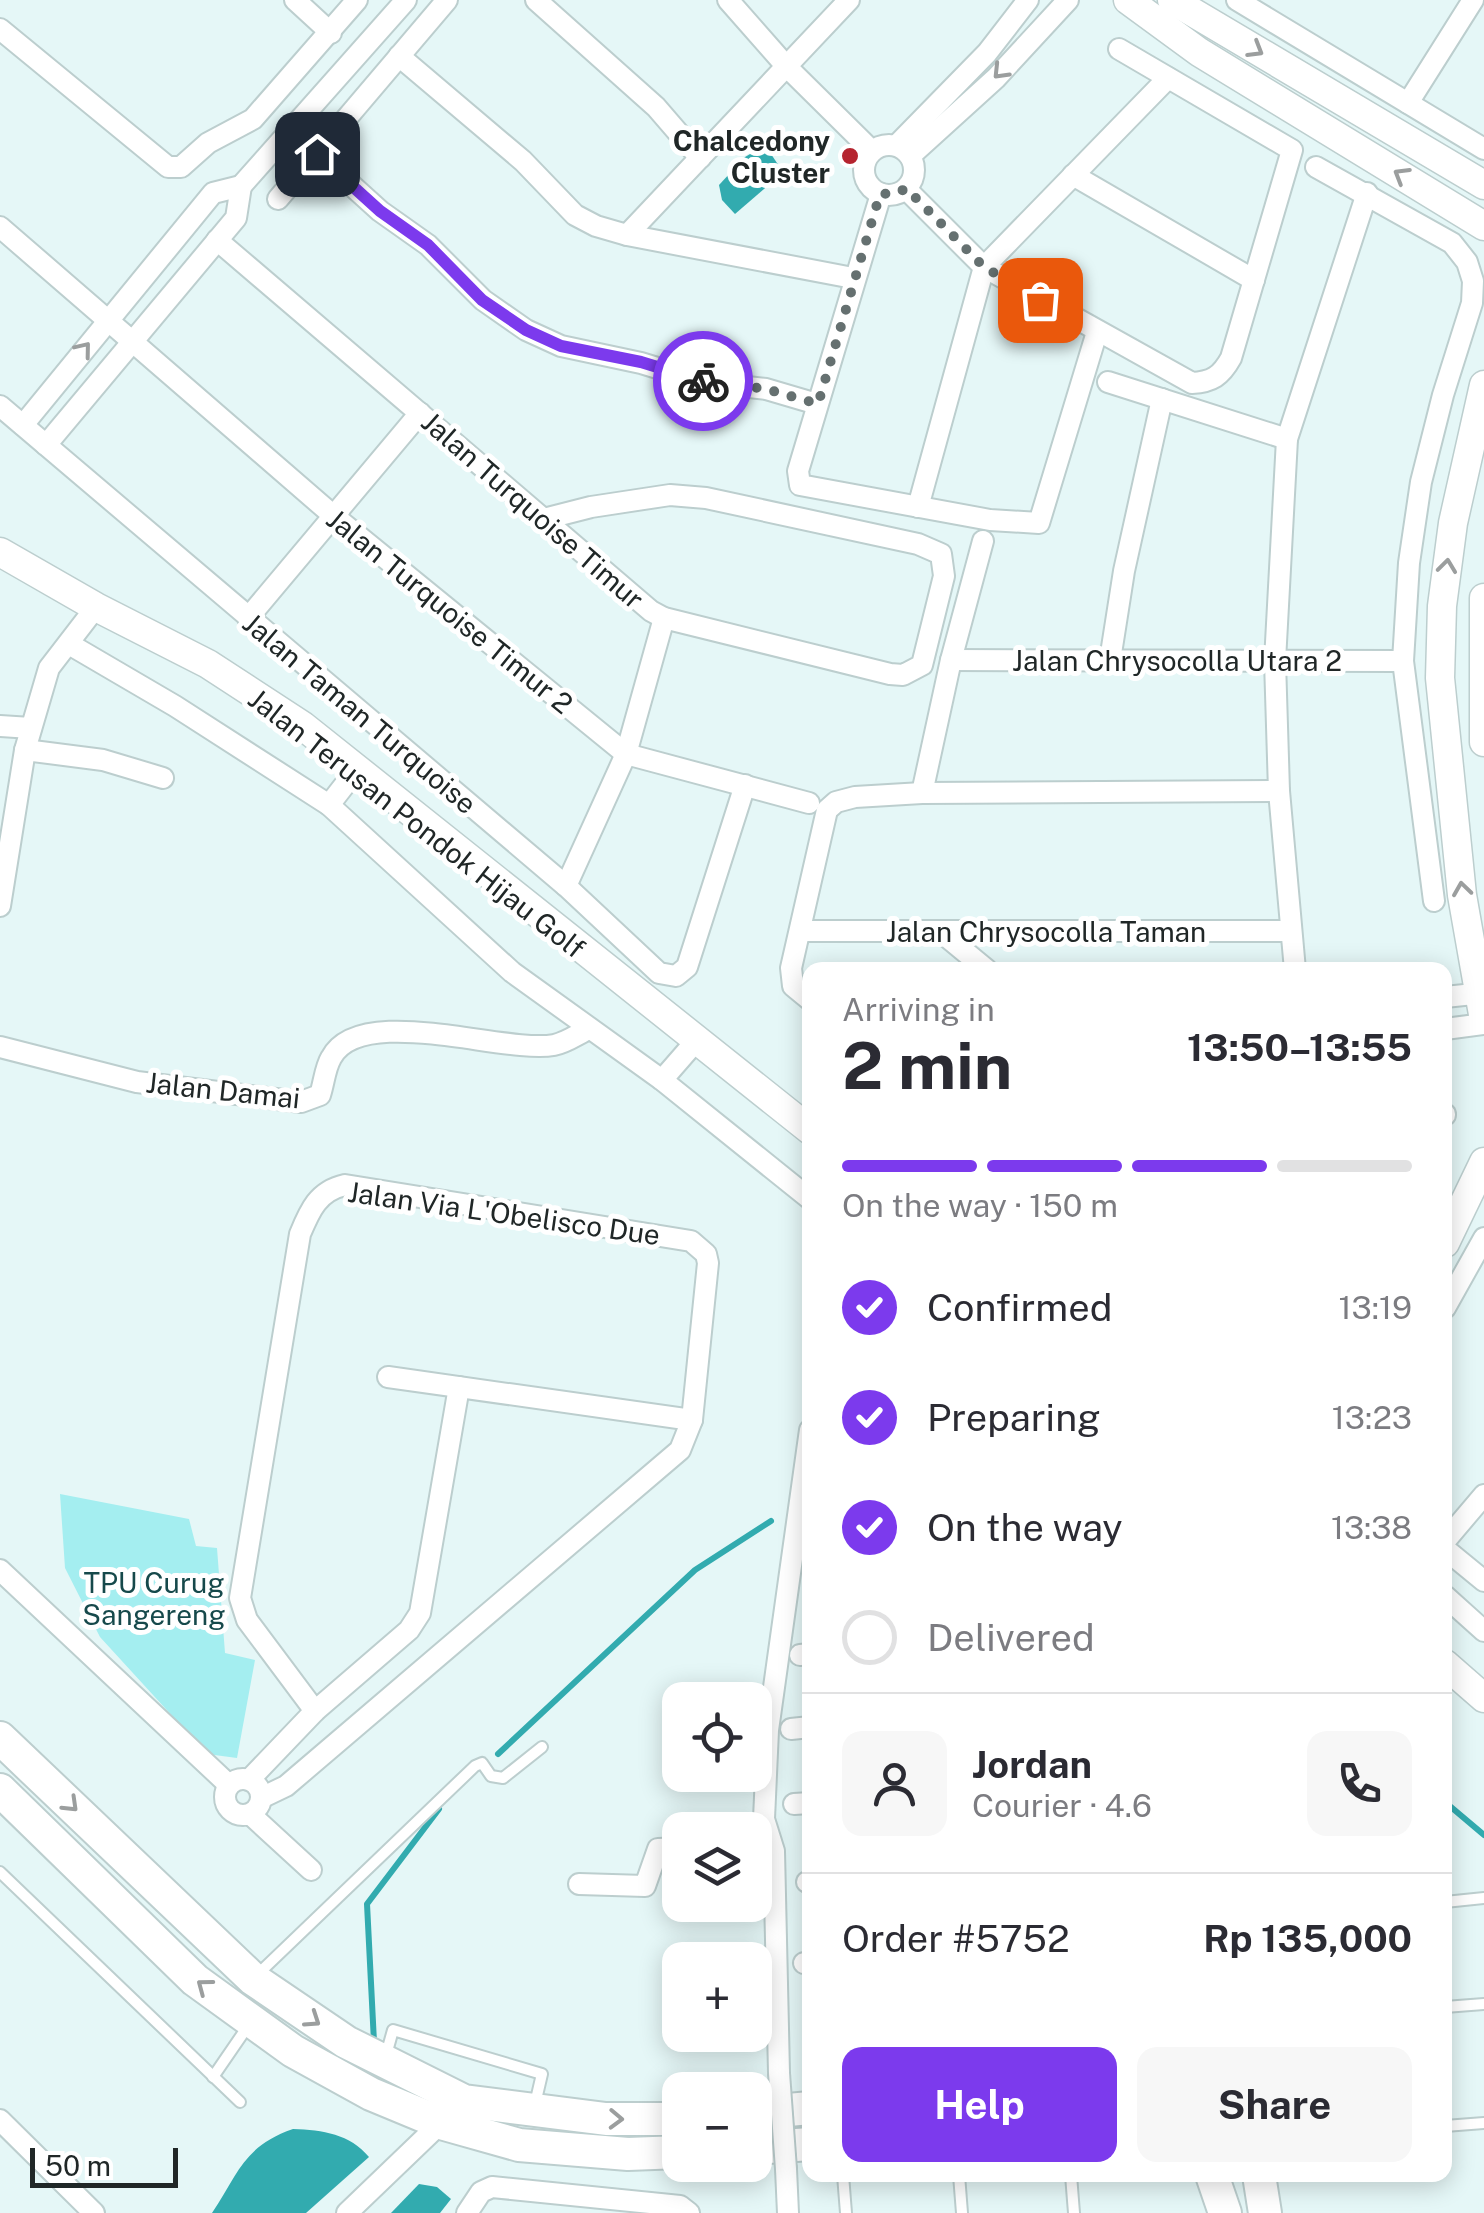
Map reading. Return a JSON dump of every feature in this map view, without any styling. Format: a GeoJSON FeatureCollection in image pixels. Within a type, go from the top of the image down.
{"type":"FeatureCollection","features":[{"type":"Feature","properties":{"kind":"main road"},"geometry":{"type":"LineString","coordinates":[[0,1738],[253,1979],[346,2042],[384,2061],[453,2112],[519,2145],[628,2154],[662,2153]]}},
{"type":"Feature","properties":{"kind":"main road"},"geometry":{"type":"LineString","coordinates":[[0,1790],[194,1980],[294,2051],[371,2094],[453,2112],[534,2110],[606,2119],[662,2119]]}},
{"type":"Feature","properties":{"kind":"main road"},"geometry":{"type":"LineString","coordinates":[[772,2111],[802,2109]]}},
{"type":"Feature","properties":{"kind":"main road"},"geometry":{"type":"LineString","coordinates":[[772,2147],[802,2145]]}},
{"type":"Feature","properties":{"kind":"main road"},"geometry":{"type":"LineString","coordinates":[[1260,2182],[1265,2213]]}},
{"type":"Feature","properties":{"kind":"street"},"geometry":{"type":"LineString","coordinates":[[294,0],[331,33]]}},
{"type":"Feature","properties":{"kind":"street"},"geometry":{"type":"LineString","coordinates":[[46,444],[236,218],[241,186],[406,0]]}},
{"type":"Feature","properties":{"kind":"street"},"geometry":{"type":"LineString","coordinates":[[278,198],[447,0]]}},
{"type":"Feature","properties":{"kind":"street"},"geometry":{"type":"LineString","coordinates":[[536,0],[656,107],[700,158]]}},
{"type":"Feature","properties":{"kind":"street"},"geometry":{"type":"LineString","coordinates":[[728,0],[872,151]]}},
{"type":"Feature","properties":{"kind":"street"},"geometry":{"type":"LineString","coordinates":[[626,235],[849,0]]}},
{"type":"Feature","properties":{"kind":"street"},"geometry":{"type":"LineString","coordinates":[[904,151],[1028,0]]}},
{"type":"Feature","properties":{"kind":"street"},"geometry":{"type":"LineString","coordinates":[[1128,0],[1199,52],[1484,226]]}},
{"type":"Feature","properties":{"kind":"street"},"geometry":{"type":"LineString","coordinates":[[1172,0],[1484,185]]}},
{"type":"Feature","properties":{"kind":"street"},"geometry":{"type":"LineString","coordinates":[[1237,0],[1484,149]]}},
{"type":"Feature","properties":{"kind":"street"},"geometry":{"type":"LineString","coordinates":[[1408,103],[1473,0]]}},
{"type":"Feature","properties":{"kind":"street"},"geometry":{"type":"LineString","coordinates":[[904,151],[914,173],[906,188],[898,193],[880,194],[864,175],[863,166],[872,151],[879,146],[904,151],[996,78],[1067,1]]}},
{"type":"Feature","properties":{"kind":"street"},"geometry":{"type":"LineString","coordinates":[[0,29],[168,167],[180,167],[208,143],[253,119],[331,33],[348,3]]}},
{"type":"Feature","properties":{"kind":"street"},"geometry":{"type":"LineString","coordinates":[[906,188],[984,267],[1192,383],[1210,382],[1223,372],[1230,358],[1292,150],[1119,49]]}},
{"type":"Feature","properties":{"kind":"street"},"geometry":{"type":"LineString","coordinates":[[399,56],[523,161],[575,215],[596,226],[854,278]]}},
{"type":"Feature","properties":{"kind":"street"},"geometry":{"type":"LineString","coordinates":[[918,507],[984,267],[1168,78]]}},
{"type":"Feature","properties":{"kind":"street"},"geometry":{"type":"LineString","coordinates":[[317,154],[380,211],[428,245],[482,300],[526,330],[561,346],[641,362],[704,382],[766,389],[818,404]]}},
{"type":"Feature","properties":{"kind":"street"},"geometry":{"type":"LineString","coordinates":[[1316,167],[1452,243],[1466,262],[1472,281],[1472,303],[1421,482],[1409,563],[1403,662],[1434,902]]}},
{"type":"Feature","properties":{"kind":"street"},"geometry":{"type":"LineString","coordinates":[[1073,175],[1254,280]]}},
{"type":"Feature","properties":{"kind":"street"},"geometry":{"type":"LineString","coordinates":[[22,425],[212,193],[241,186]]}},
{"type":"Feature","properties":{"kind":"street"},"geometry":{"type":"LineString","coordinates":[[1294,962],[1279,791],[1275,661],[1287,439],[1367,193]]}},
{"type":"Feature","properties":{"kind":"street"},"geometry":{"type":"LineString","coordinates":[[880,194],[796,477],[800,485],[990,520],[1038,524],[1097,332]]}},
{"type":"Feature","properties":{"kind":"street","name":"Jalan Turquoise Timur 2"},"geometry":{"type":"LineString","coordinates":[[0,227],[335,517],[626,754],[810,803]]}},
{"type":"Feature","properties":{"kind":"street","name":"Jalan Turquoise Timur"},"geometry":{"type":"LineString","coordinates":[[218,240],[651,611],[664,618],[903,675],[922,665],[944,576],[941,554],[918,544],[706,498],[670,494],[544,519]]}},
{"type":"Feature","properties":{"kind":"street"},"geometry":{"type":"LineString","coordinates":[[1108,382],[1287,439]]}},
{"type":"Feature","properties":{"kind":"street"},"geometry":{"type":"LineString","coordinates":[[1483,1008],[1462,895],[1440,678],[1442,606],[1452,524],[1484,385]]}},
{"type":"Feature","properties":{"kind":"street"},"geometry":{"type":"LineString","coordinates":[[1110,660],[1124,572],[1162,399]]}},
{"type":"Feature","properties":{"kind":"street","name":"Jalan Taman Turquoise"},"geometry":{"type":"LineString","coordinates":[[0,406],[566,886],[659,972],[676,976],[687,968],[745,784]]}},
{"type":"Feature","properties":{"kind":"street"},"geometry":{"type":"LineString","coordinates":[[248,618],[420,413]]}},
{"type":"Feature","properties":{"kind":"street"},"geometry":{"type":"LineString","coordinates":[[922,794],[983,541]]}},
{"type":"Feature","properties":{"kind":"street","name":"Jalan Terusan Pondok Hijau Golf"},"geometry":{"type":"LineString","coordinates":[[0,552],[208,664],[303,726],[802,1124]]}},
{"type":"Feature","properties":{"kind":"street"},"geometry":{"type":"LineString","coordinates":[[1484,598],[1484,742]]}},
{"type":"Feature","properties":{"kind":"street"},"geometry":{"type":"LineString","coordinates":[[0,906],[7,823],[50,668],[96,607]]}},
{"type":"Feature","properties":{"kind":"street"},"geometry":{"type":"LineString","coordinates":[[566,886],[626,754],[664,618]]}},
{"type":"Feature","properties":{"kind":"street"},"geometry":{"type":"LineString","coordinates":[[69,644],[175,706],[329,805],[512,972],[662,1080],[802,1193]]}},
{"type":"Feature","properties":{"kind":"street","name":"Jalan Chrysocolla Utara 2"},"geometry":{"type":"LineString","coordinates":[[952,660],[1403,662]]}},
{"type":"Feature","properties":{"kind":"street"},"geometry":{"type":"LineString","coordinates":[[0,726],[31,728]]}},
{"type":"Feature","properties":{"kind":"street"},"geometry":{"type":"LineString","coordinates":[[26,750],[103,760],[164,778]]}},
{"type":"Feature","properties":{"kind":"street"},"geometry":{"type":"LineString","coordinates":[[329,805],[356,769]]}},
{"type":"Feature","properties":{"kind":"street"},"geometry":{"type":"LineString","coordinates":[[802,992],[790,981],[827,810],[836,802],[855,797],[922,794],[1279,791]]}},
{"type":"Feature","properties":{"kind":"street","name":"Jalan Chrysocolla Taman"},"geometry":{"type":"LineString","coordinates":[[802,931],[1290,931]]}},
{"type":"Feature","properties":{"kind":"street"},"geometry":{"type":"LineString","coordinates":[[941,932],[977,962]]}},
{"type":"Feature","properties":{"kind":"street"},"geometry":{"type":"LineString","coordinates":[[1452,999],[1483,1008]]}},
{"type":"Feature","properties":{"kind":"street"},"geometry":{"type":"LineString","coordinates":[[1452,1025],[1483,1008]]}},
{"type":"Feature","properties":{"kind":"street","name":"Jalan Damai"},"geometry":{"type":"LineString","coordinates":[[0,1047],[137,1082],[302,1102],[320,1095],[332,1056],[342,1046],[369,1033],[398,1030],[552,1046],[590,1029]]}},
{"type":"Feature","properties":{"kind":"street"},"geometry":{"type":"LineString","coordinates":[[662,1080],[696,1041]]}},
{"type":"Feature","properties":{"kind":"street"},"geometry":{"type":"LineString","coordinates":[[1452,1228],[1484,1162]]}},
{"type":"Feature","properties":{"kind":"street","name":"Jalan Via L'Obelisco Due"},"geometry":{"type":"LineString","coordinates":[[256,1806],[286,1786],[671,1460],[687,1439],[692,1420],[708,1263],[700,1245],[344,1185],[330,1189],[312,1208],[300,1234],[240,1598],[246,1620],[315,1711]]}},
{"type":"Feature","properties":{"kind":"street"},"geometry":{"type":"LineString","coordinates":[[1452,1295],[1484,1238]]}},
{"type":"Feature","properties":{"kind":"street"},"geometry":{"type":"LineString","coordinates":[[388,1377],[692,1420]]}},
{"type":"Feature","properties":{"kind":"street"},"geometry":{"type":"LineString","coordinates":[[256,1806],[238,1815],[228,1808],[224,1796],[409,1630],[420,1613],[459,1387]]}},
{"type":"Feature","properties":{"kind":"street"},"geometry":{"type":"LineString","coordinates":[[764,1812],[768,1730],[802,1487]]}},
{"type":"Feature","properties":{"kind":"street"},"geometry":{"type":"LineString","coordinates":[[1452,1533],[1484,1495]]}},
{"type":"Feature","properties":{"kind":"street"},"geometry":{"type":"LineString","coordinates":[[1452,1555],[1484,1581]]}},
{"type":"Feature","properties":{"kind":"street"},"geometry":{"type":"LineString","coordinates":[[0,1570],[239,1782],[258,1787],[256,1806],[311,1870]]}},
{"type":"Feature","properties":{"kind":"street"},"geometry":{"type":"LineString","coordinates":[[1452,1602],[1484,1631]]}},
{"type":"Feature","properties":{"kind":"street"},"geometry":{"type":"LineString","coordinates":[[1452,1670],[1484,1698]]}},
{"type":"Feature","properties":{"kind":"street"},"geometry":{"type":"LineString","coordinates":[[578,1884],[644,1886],[658,1849],[662,1849]]}},
{"type":"Feature","properties":{"kind":"street"},"geometry":{"type":"LineString","coordinates":[[770,1922],[788,2213]]}},
{"type":"Feature","properties":{"kind":"street"},"geometry":{"type":"LineString","coordinates":[[347,2213],[453,2112]]}},
{"type":"Feature","properties":{"kind":"street"},"geometry":{"type":"LineString","coordinates":[[0,2120],[94,2213]]}},
{"type":"Feature","properties":{"kind":"street"},"geometry":{"type":"LineString","coordinates":[[468,2213],[487,2188],[687,2211]]}},
{"type":"Feature","properties":{"kind":"lane"},"geometry":{"type":"LineString","coordinates":[[253,1979],[474,1766],[482,1763],[491,1776],[504,1778],[542,1746]]}},
{"type":"Feature","properties":{"kind":"lane"},"geometry":{"type":"LineString","coordinates":[[0,1872],[240,2102]]}},
{"type":"Feature","properties":{"kind":"lane"},"geometry":{"type":"LineString","coordinates":[[1452,1901],[1484,1898]]}},
{"type":"Feature","properties":{"kind":"lane"},"geometry":{"type":"LineString","coordinates":[[1452,2007],[1484,2004]]}},
{"type":"Feature","properties":{"kind":"lane"},"geometry":{"type":"LineString","coordinates":[[772,2020],[777,2020]]}},
{"type":"Feature","properties":{"kind":"lane"},"geometry":{"type":"LineString","coordinates":[[213,2076],[251,2021]]}},
{"type":"Feature","properties":{"kind":"lane"},"geometry":{"type":"LineString","coordinates":[[384,2061],[393,2030],[542,2074],[534,2110]]}},
{"type":"Feature","properties":{"kind":"lane"},"geometry":{"type":"LineString","coordinates":[[1452,2125],[1484,2123]]}},
{"type":"Feature","properties":{"kind":"lane"},"geometry":{"type":"LineString","coordinates":[[844,2182],[846,2213]]}},
{"type":"Feature","properties":{"kind":"lane"},"geometry":{"type":"LineString","coordinates":[[960,2182],[962,2213]]}},
{"type":"Feature","properties":{"kind":"lane"},"geometry":{"type":"LineString","coordinates":[[1072,2182],[1074,2213]]}},
{"type":"Feature","properties":{"kind":"green space","name":"TPU Curug Sangereng"},"geometry":{"type":"Polygon","coordinates":[[[60,1494],[189,1519],[196,1546],[217,1548],[225,1653],[255,1660],[237,1758],[207,1754],[100,1637],[65,1568],[60,1494]]]}},
{"type":"Feature","properties":{"kind":"shaded area"},"geometry":{"type":"Polygon","coordinates":[[[757,150],[769,151],[779,166],[772,182],[735,214],[722,200],[719,185],[757,150]]]}},
{"type":"Feature","properties":{"kind":"shaded area"},"geometry":{"type":"Polygon","coordinates":[[[293,2129],[335,2135],[353,2143],[369,2157],[306,2213],[212,2213],[253,2152],[293,2129]]]}},
{"type":"Feature","properties":{"kind":"shaded area"},"geometry":{"type":"Polygon","coordinates":[[[419,2184],[437,2187],[451,2199],[440,2213],[391,2213],[419,2184]]]}},
{"type":"Feature","properties":{"kind":"waterway"},"geometry":{"type":"LineString","coordinates":[[498,1754],[695,1570],[771,1521]]}},
{"type":"Feature","properties":{"kind":"waterway"},"geometry":{"type":"LineString","coordinates":[[1452,1808],[1484,1835]]}},
{"type":"Feature","properties":{"kind":"waterway"},"geometry":{"type":"LineString","coordinates":[[374,2042],[367,1904],[439,1809]]}},
{"type":"Feature","properties":{"kind":"way so far"},"geometry":{"type":"LineString","coordinates":[[703,381],[766,389],[818,404],[880,194],[898,193],[906,188],[984,267],[1040,300]]}},
{"type":"Feature","properties":{"kind":"place","name":"Chalcedony Cluster"},"geometry":{"type":"Point","coordinates":[850,156]}},
{"type":"Feature","properties":{"kind":"route"},"geometry":{"type":"LineString","coordinates":[[317,154],[380,211],[428,245],[482,300],[526,330],[561,346],[641,362],[703,381]]}}]}
